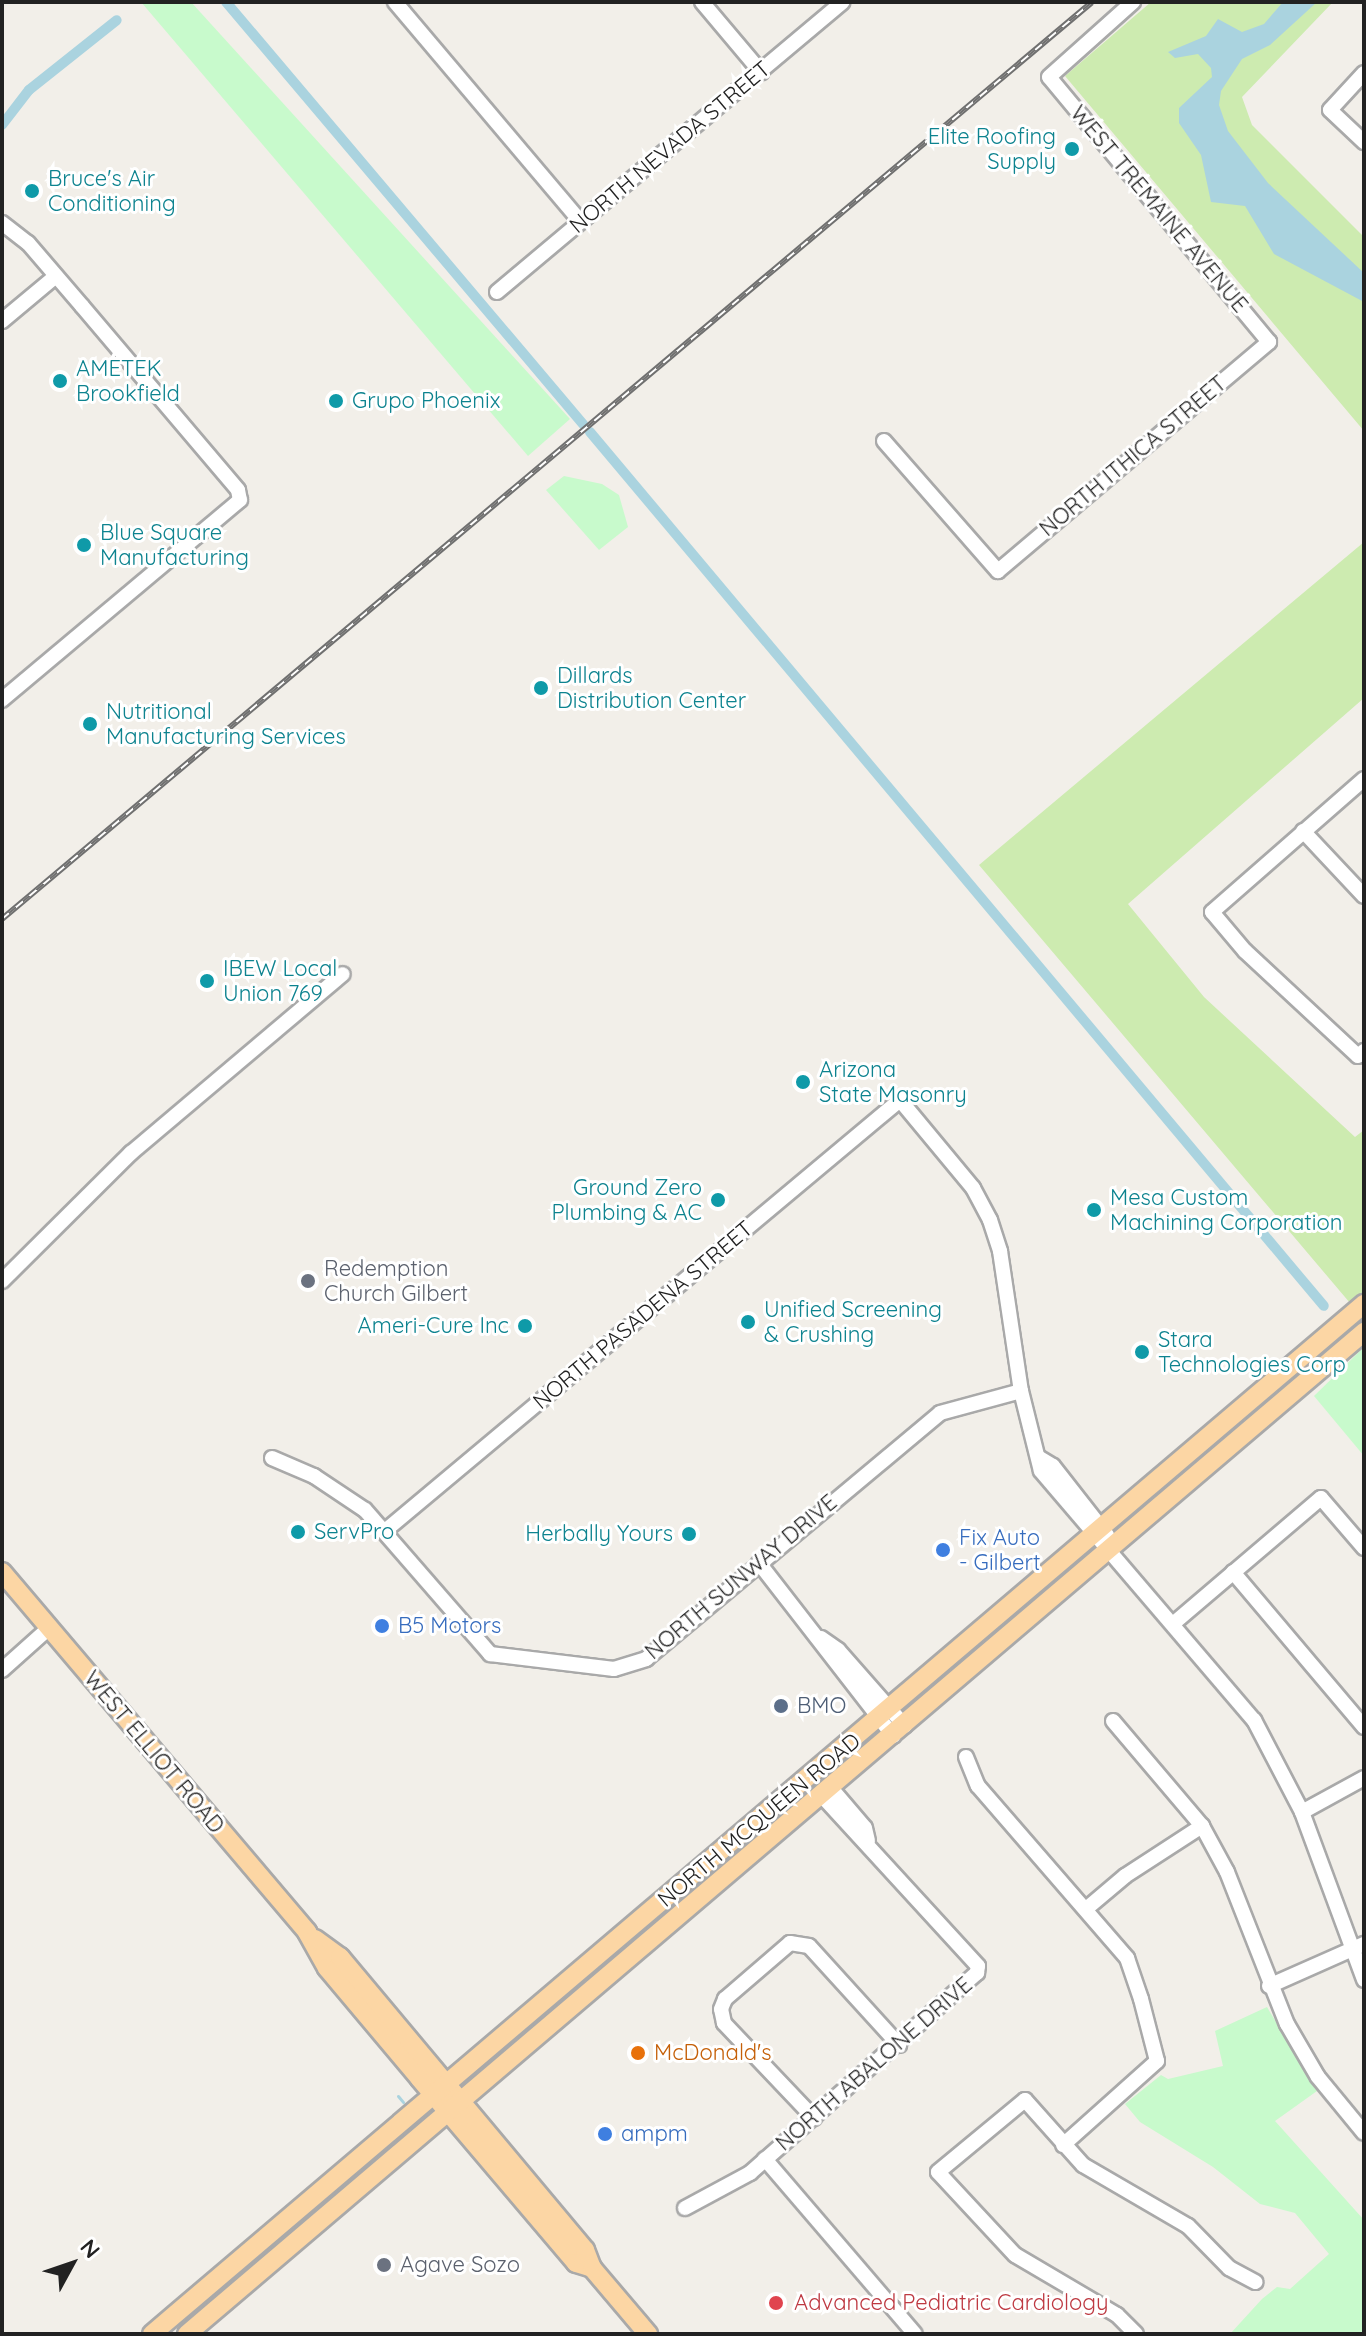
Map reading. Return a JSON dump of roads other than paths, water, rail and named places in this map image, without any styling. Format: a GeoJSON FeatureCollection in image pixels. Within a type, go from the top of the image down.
{"type":"FeatureCollection","features":[{"type":"Feature","properties":{"kind":"main road","name":"NORTH MCQUEEN ROAD"},"geometry":{"type":"LineString","coordinates":[[152,2334],[1099,1533],[1364,1304]]}},
{"type":"Feature","properties":{"kind":"main road"},"geometry":{"type":"LineString","coordinates":[[1343,1321],[1360,1335]]}},
{"type":"Feature","properties":{"kind":"main road","name":"NORTH MCQUEEN ROAD"},"geometry":{"type":"LineString","coordinates":[[187,2334],[1112,1550],[1360,1335]]}},
{"type":"Feature","properties":{"kind":"main road","name":"WEST ELLIOT ROAD"},"geometry":{"type":"LineString","coordinates":[[2,1572],[307,1932],[340,1957],[440,2090],[585,2250],[592,2268],[648,2334]]}},
{"type":"Feature","properties":{"kind":"main road"},"geometry":{"type":"LineString","coordinates":[[666,1899],[680,1916]]}},
{"type":"Feature","properties":{"kind":"main road"},"geometry":{"type":"LineString","coordinates":[[238,2261],[257,2274]]}},
{"type":"Feature","properties":{"kind":"street"},"geometry":{"type":"LineString","coordinates":[[395,2],[580,221]]}},
{"type":"Feature","properties":{"kind":"street"},"geometry":{"type":"LineString","coordinates":[[702,2],[761,72]]}},
{"type":"Feature","properties":{"kind":"street","name":"NORTH NEVADA STREET"},"geometry":{"type":"LineString","coordinates":[[497,292],[842,2]]}},
{"type":"Feature","properties":{"kind":"street","name":"WEST TREMAINE AVENUE"},"geometry":{"type":"LineString","coordinates":[[1133,2],[1049,77],[1269,342]]}},
{"type":"Feature","properties":{"kind":"street"},"geometry":{"type":"LineString","coordinates":[[1364,73],[1330,110],[1364,142]]}},
{"type":"Feature","properties":{"kind":"street"},"geometry":{"type":"LineString","coordinates":[[2,223],[56,276],[238,490],[240,500],[2,700]]}},
{"type":"Feature","properties":{"kind":"street"},"geometry":{"type":"LineString","coordinates":[[2,321],[56,276]]}},
{"type":"Feature","properties":{"kind":"street","name":"NORTH ITHICA STREET"},"geometry":{"type":"LineString","coordinates":[[884,441],[998,571],[1269,342]]}},
{"type":"Feature","properties":{"kind":"street"},"geometry":{"type":"LineString","coordinates":[[1361,1053],[1245,951],[1212,912],[1364,779]]}},
{"type":"Feature","properties":{"kind":"street"},"geometry":{"type":"LineString","coordinates":[[1303,831],[1364,896]]}},
{"type":"Feature","properties":{"kind":"street"},"geometry":{"type":"LineString","coordinates":[[2,1281],[131,1153],[343,974]]}},
{"type":"Feature","properties":{"kind":"street","name":"NORTH PASADENA STREET"},"geometry":{"type":"LineString","coordinates":[[386,1530],[900,1100],[973,1188],[990,1220],[1001,1256],[1021,1391]]}},
{"type":"Feature","properties":{"kind":"street"},"geometry":{"type":"LineString","coordinates":[[1021,1391],[1038,1457],[1053,1466],[1112,1550],[1254,1720],[1302,1812],[1357,1947],[1364,1980]]}},
{"type":"Feature","properties":{"kind":"street","name":"NORTH SUNWAY DRIVE"},"geometry":{"type":"LineString","coordinates":[[272,1458],[341,1491],[386,1530],[490,1654],[599,1668],[646,1659],[940,1413],[1021,1391]]}},
{"type":"Feature","properties":{"kind":"street"},"geometry":{"type":"LineString","coordinates":[[1174,1623],[1321,1498],[1364,1548]]}},
{"type":"Feature","properties":{"kind":"street"},"geometry":{"type":"LineString","coordinates":[[759,1563],[820,1638],[838,1650],[899,1731]]}},
{"type":"Feature","properties":{"kind":"street"},"geometry":{"type":"LineString","coordinates":[[1233,1572],[1364,1727]]}},
{"type":"Feature","properties":{"kind":"street"},"geometry":{"type":"LineString","coordinates":[[2,1670],[49,1628]]}},
{"type":"Feature","properties":{"kind":"street"},"geometry":{"type":"LineString","coordinates":[[1113,1721],[1171,1783],[1202,1826],[1227,1872],[1269,1986],[1318,2077],[1364,2133]]}},
{"type":"Feature","properties":{"kind":"street"},"geometry":{"type":"LineString","coordinates":[[966,1757],[978,1786],[1127,1958],[1157,2061],[1063,2145]]}},
{"type":"Feature","properties":{"kind":"street"},"geometry":{"type":"LineString","coordinates":[[1302,1812],[1364,1778]]}},
{"type":"Feature","properties":{"kind":"street","name":"NORTH ABALONE DRIVE"},"geometry":{"type":"LineString","coordinates":[[685,2208],[765,2159],[974,1981],[978,1966],[827,1792]]}},
{"type":"Feature","properties":{"kind":"street"},"geometry":{"type":"LineString","coordinates":[[1086,1909],[1125,1876],[1202,1826]]}},
{"type":"Feature","properties":{"kind":"street"},"geometry":{"type":"LineString","coordinates":[[814,2118],[724,2023],[721,2009],[725,1999],[790,1943],[801,1941],[899,2045]]}},
{"type":"Feature","properties":{"kind":"street"},"geometry":{"type":"LineString","coordinates":[[1269,1986],[1357,1947]]}},
{"type":"Feature","properties":{"kind":"street"},"geometry":{"type":"LineString","coordinates":[[1136,2334],[1117,2315],[1015,2255],[938,2172],[1025,2100],[1083,2165],[1188,2226],[1229,2268],[1255,2282]]}},
{"type":"Feature","properties":{"kind":"street"},"geometry":{"type":"LineString","coordinates":[[765,2159],[915,2334]]}},
{"type":"Feature","properties":{"kind":"water"},"geometry":{"type":"Polygon","coordinates":[[[1283,2],[1317,2],[1270,45],[1242,59],[1221,91],[1219,105],[1228,131],[1268,183],[1364,273],[1364,302],[1274,254],[1245,206],[1211,202],[1201,155],[1179,123],[1179,108],[1212,77],[1211,68],[1198,54],[1175,58],[1168,52],[1206,36],[1218,19],[1242,32],[1264,24],[1283,2]]]}},
{"type":"Feature","properties":{"kind":"waterway"},"geometry":{"type":"LineString","coordinates":[[226,2],[583,424]]}},
{"type":"Feature","properties":{"kind":"waterway"},"geometry":{"type":"LineString","coordinates":[[2,125],[29,90],[117,20]]}},
{"type":"Feature","properties":{"kind":"waterway"},"geometry":{"type":"LineString","coordinates":[[590,432],[1324,1306]]}},
{"type":"Feature","properties":{"kind":"waterway"},"geometry":{"type":"LineString","coordinates":[[398,2096],[403,2102]]}},
{"type":"Feature","properties":{"kind":"railway"},"geometry":{"type":"LineString","coordinates":[[2,919],[1092,2]]}},
{"type":"Feature","properties":{"kind":"place","name":"Elite Roofing Supply"},"geometry":{"type":"Point","coordinates":[1072,149]}},
{"type":"Feature","properties":{"kind":"place","name":"Bruce's Air Conditioning"},"geometry":{"type":"Point","coordinates":[32,191]}},
{"type":"Feature","properties":{"kind":"place","name":"AMETEK Brookfield"},"geometry":{"type":"Point","coordinates":[60,381]}},
{"type":"Feature","properties":{"kind":"place","name":"Grupo Phoenix"},"geometry":{"type":"Point","coordinates":[336,401]}},
{"type":"Feature","properties":{"kind":"place","name":"Blue Square Manufacturing"},"geometry":{"type":"Point","coordinates":[84,545]}},
{"type":"Feature","properties":{"kind":"place","name":"Dillards Distribution Center"},"geometry":{"type":"Point","coordinates":[541,688]}},
{"type":"Feature","properties":{"kind":"place","name":"Nutritional Manufacturing Services"},"geometry":{"type":"Point","coordinates":[90,724]}},
{"type":"Feature","properties":{"kind":"place","name":"IBEW Local Union 769"},"geometry":{"type":"Point","coordinates":[207,981]}},
{"type":"Feature","properties":{"kind":"place","name":"Arizona State Masonry"},"geometry":{"type":"Point","coordinates":[803,1082]}},
{"type":"Feature","properties":{"kind":"place","name":"Ground Zero Plumbing & AC"},"geometry":{"type":"Point","coordinates":[718,1200]}},
{"type":"Feature","properties":{"kind":"place","name":"Mesa Custom Machining Corporation"},"geometry":{"type":"Point","coordinates":[1094,1210]}},
{"type":"Feature","properties":{"kind":"place","name":"Redemption Church Gilbert"},"geometry":{"type":"Point","coordinates":[308,1281]}},
{"type":"Feature","properties":{"kind":"place","name":"Unified Screening & Crushing"},"geometry":{"type":"Point","coordinates":[748,1322]}},
{"type":"Feature","properties":{"kind":"place","name":"Ameri-Cure Inc"},"geometry":{"type":"Point","coordinates":[525,1326]}},
{"type":"Feature","properties":{"kind":"place","name":"Stara Technologies Corp"},"geometry":{"type":"Point","coordinates":[1142,1352]}},
{"type":"Feature","properties":{"kind":"place","name":"ServPro"},"geometry":{"type":"Point","coordinates":[298,1532]}},
{"type":"Feature","properties":{"kind":"place","name":"Herbally Yours"},"geometry":{"type":"Point","coordinates":[689,1534]}},
{"type":"Feature","properties":{"kind":"place","name":"Fix Auto - Gilbert"},"geometry":{"type":"Point","coordinates":[943,1550]}},
{"type":"Feature","properties":{"kind":"place","name":"B5 Motors"},"geometry":{"type":"Point","coordinates":[382,1626]}},
{"type":"Feature","properties":{"kind":"place","name":"BMO"},"geometry":{"type":"Point","coordinates":[781,1706]}},
{"type":"Feature","properties":{"kind":"place","name":"McDonald's"},"geometry":{"type":"Point","coordinates":[638,2053]}},
{"type":"Feature","properties":{"kind":"place","name":"ampm"},"geometry":{"type":"Point","coordinates":[605,2134]}},
{"type":"Feature","properties":{"kind":"place","name":"Agave Sozo"},"geometry":{"type":"Point","coordinates":[384,2265]}},
{"type":"Feature","properties":{"kind":"place","name":"Advanced Pediatric Cardiology"},"geometry":{"type":"Point","coordinates":[776,2303]}}]}
